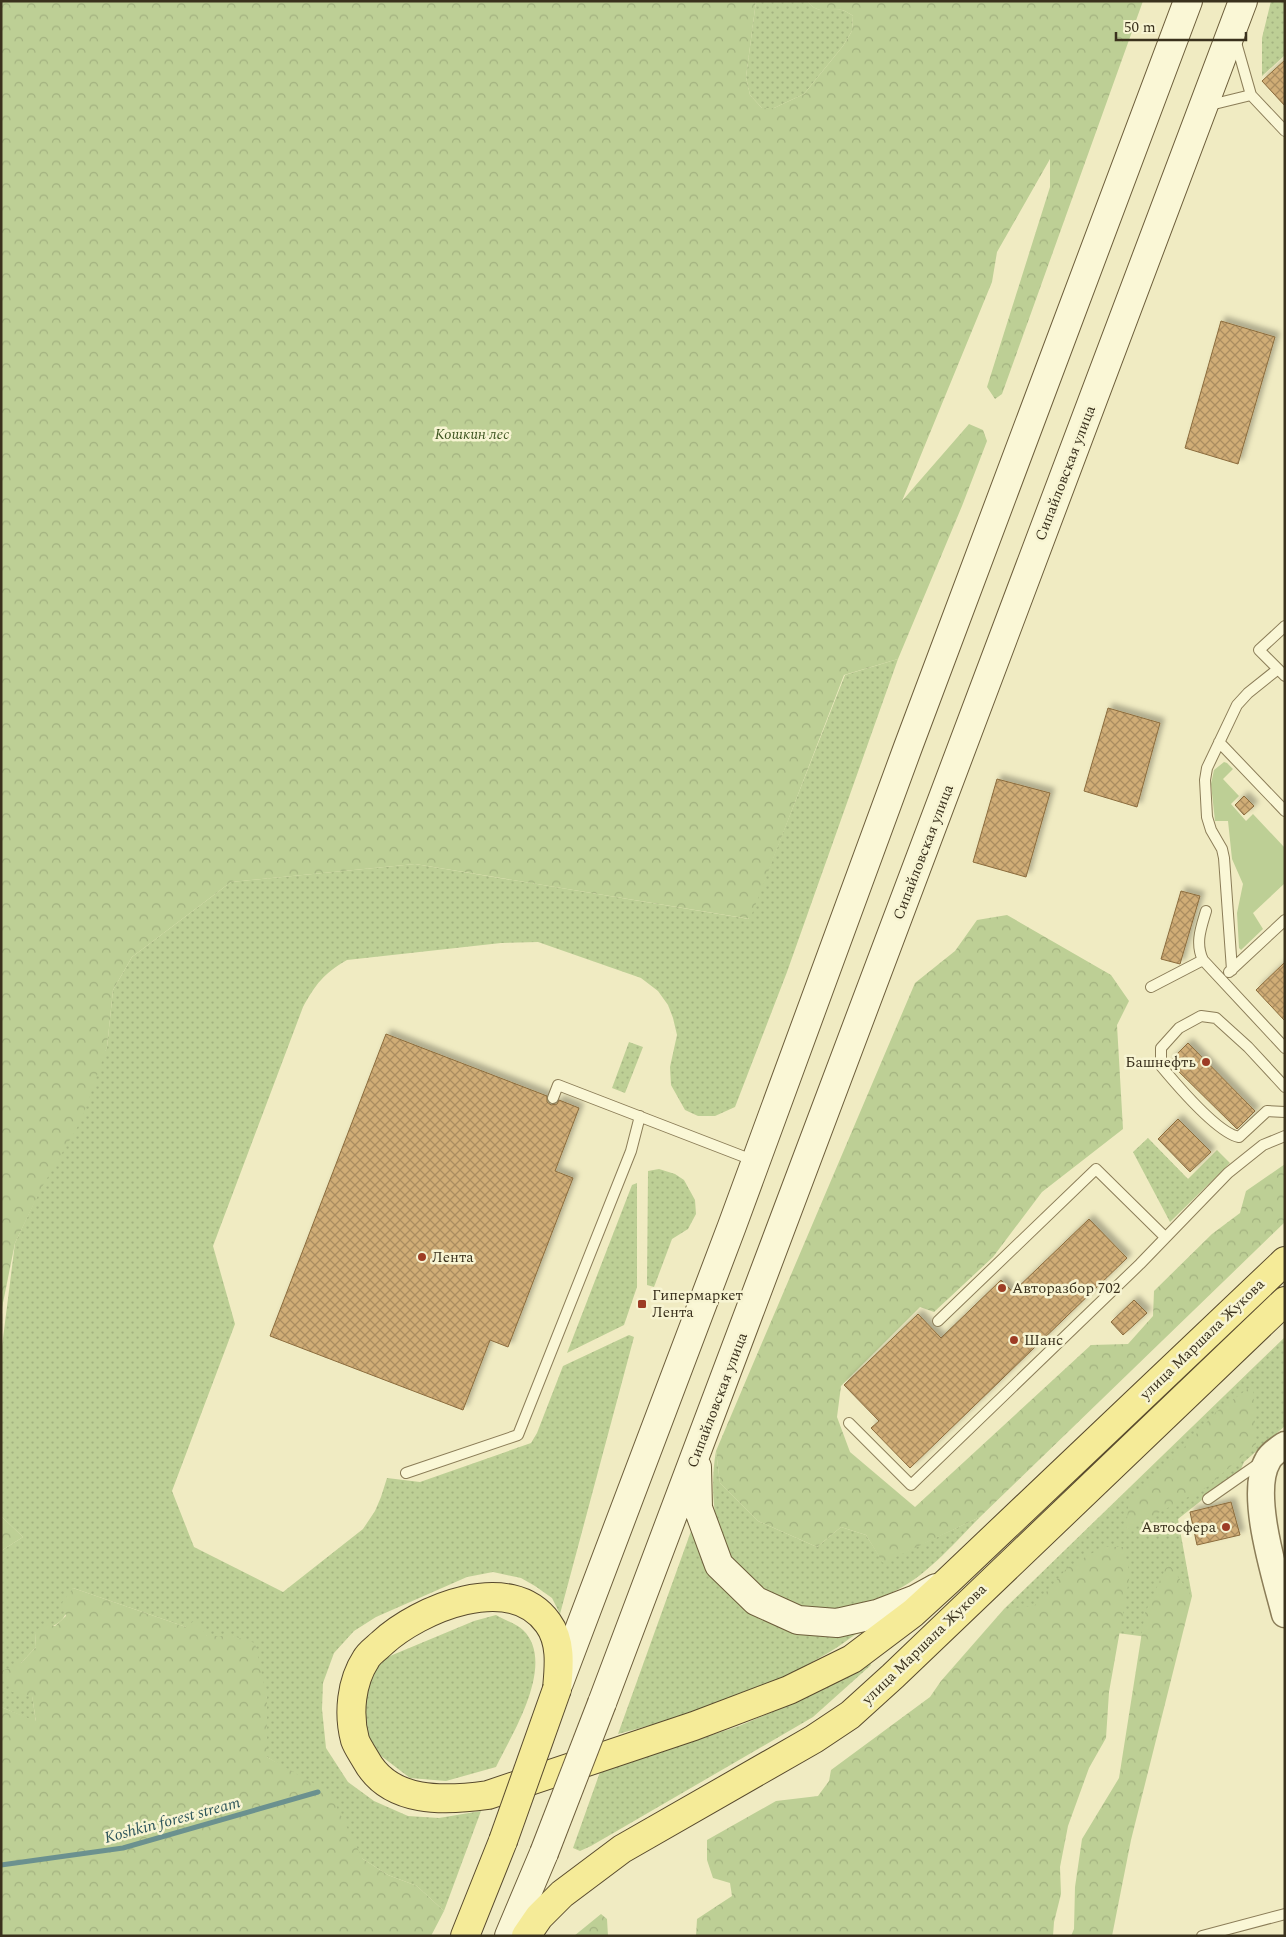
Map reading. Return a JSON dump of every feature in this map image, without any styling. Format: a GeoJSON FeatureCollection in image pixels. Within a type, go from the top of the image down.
{"type":"FeatureCollection","features":[{"type":"Feature","properties":{"kind":"main road"},"geometry":{"type":"LineString","coordinates":[[557,1689],[756,1161],[908,747],[1188,1]]}},
{"type":"Feature","properties":{"kind":"main road","name":"Сипайловская улица"},"geometry":{"type":"LineString","coordinates":[[510,1936],[544,1853],[696,1455],[1243,1]]}},
{"type":"Feature","properties":{"kind":"main road","name":"улица Маршала Жукова"},"geometry":{"type":"LineString","coordinates":[[465,1936],[502,1841],[557,1689],[559,1663],[557,1642],[548,1623],[532,1607],[514,1599],[492,1598],[463,1600],[436,1608],[413,1620],[388,1638],[366,1658],[354,1686],[352,1712],[355,1740],[370,1767],[389,1786],[421,1797],[453,1800],[488,1795],[694,1726],[789,1690],[852,1659],[913,1612],[1285,1261]]}},
{"type":"Feature","properties":{"kind":"main road","name":"улица Маршала Жукова"},"geometry":{"type":"LineString","coordinates":[[526,1936],[539,1918],[562,1894],[622,1849],[814,1739],[850,1715],[1285,1301]]}},
{"type":"Feature","properties":{"kind":"main road"},"geometry":{"type":"LineString","coordinates":[[696,1455],[698,1508],[719,1566],[756,1601],[798,1620],[837,1623],[877,1614],[916,1599],[948,1581]]}},
{"type":"Feature","properties":{"kind":"street"},"geometry":{"type":"LineString","coordinates":[[1277,1451],[1260,1479],[1260,1491],[1269,1549],[1285,1614]]}},
{"type":"Feature","properties":{"kind":"lane"},"geometry":{"type":"LineString","coordinates":[[1232,29],[1251,95],[1285,131]]}},
{"type":"Feature","properties":{"kind":"lane"},"geometry":{"type":"LineString","coordinates":[[1203,107],[1251,95]]}},
{"type":"Feature","properties":{"kind":"lane"},"geometry":{"type":"LineString","coordinates":[[1232,970],[1224,858],[1219,842],[1208,824],[1206,774],[1234,711],[1243,698],[1281,673],[1259,650],[1285,626]]}},
{"type":"Feature","properties":{"kind":"lane"},"geometry":{"type":"LineString","coordinates":[[1219,742],[1285,811]]}},
{"type":"Feature","properties":{"kind":"lane"},"geometry":{"type":"LineString","coordinates":[[1206,911],[1198,946],[1203,960],[1285,1048]]}},
{"type":"Feature","properties":{"kind":"lane"},"geometry":{"type":"LineString","coordinates":[[1221,980],[1285,920]]}},
{"type":"Feature","properties":{"kind":"lane"},"geometry":{"type":"LineString","coordinates":[[1151,987],[1203,960]]}},
{"type":"Feature","properties":{"kind":"lane"},"geometry":{"type":"LineString","coordinates":[[1285,1087],[1248,1047],[1216,1018],[1201,1016],[1180,1028],[1161,1048],[1161,1066],[1202,1111],[1232,1136],[1239,1137],[1267,1111],[1285,1112]]}},
{"type":"Feature","properties":{"kind":"lane"},"geometry":{"type":"LineString","coordinates":[[553,1098],[558,1085],[756,1161]]}},
{"type":"Feature","properties":{"kind":"lane"},"geometry":{"type":"LineString","coordinates":[[406,1473],[518,1435],[631,1151],[640,1116]]}},
{"type":"Feature","properties":{"kind":"lane"},"geometry":{"type":"LineString","coordinates":[[849,1423],[911,1485],[1133,1271],[1228,1173],[1263,1145],[1285,1136]]}},
{"type":"Feature","properties":{"kind":"lane"},"geometry":{"type":"LineString","coordinates":[[938,1321],[1096,1169],[1165,1237]]}},
{"type":"Feature","properties":{"kind":"lane"},"geometry":{"type":"LineString","coordinates":[[1208,1499],[1277,1451]]}},
{"type":"Feature","properties":{"kind":"lane"},"geometry":{"type":"LineString","coordinates":[[1202,1936],[1285,1914]]}},
{"type":"Feature","properties":{"kind":"green space","name":"Кошкин лес"},"geometry":{"type":"Polygon","coordinates":[[[1,1],[756,1],[746,77],[750,95],[762,108],[774,108],[804,94],[843,46],[852,31],[853,16],[851,14],[842,10],[820,10],[811,6],[807,1],[1143,1],[1002,394],[995,399],[987,387],[1050,187],[1050,159],[997,252],[992,282],[902,501],[969,424],[983,430],[987,441],[898,659],[844,675],[750,919],[415,864],[231,882],[132,957],[113,990],[107,1047],[81,1121],[42,1187],[15,1243],[1,1313],[1,1]]]}},
{"type":"Feature","properties":{"kind":"green space"},"geometry":{"type":"Polygon","coordinates":[[[756,1],[807,1],[811,6],[820,10],[837,9],[853,16],[852,31],[843,46],[804,94],[774,108],[762,108],[750,95],[746,77],[756,1]]]}},
{"type":"Feature","properties":{"kind":"green space"},"geometry":{"type":"Polygon","coordinates":[[[1271,1],[1285,1],[1285,55],[1262,76],[1262,38],[1271,1]]]}},
{"type":"Feature","properties":{"kind":"green space"},"geometry":{"type":"Polygon","coordinates":[[[898,659],[787,972],[735,1107],[715,1116],[698,1116],[685,1110],[671,1085],[670,1067],[677,1035],[673,1018],[668,1005],[658,991],[641,978],[538,942],[501,943],[347,960],[321,980],[303,1007],[213,1246],[235,1324],[172,1491],[194,1547],[283,1592],[363,1529],[375,1511],[387,1478],[420,1482],[531,1443],[537,1433],[563,1366],[629,1335],[634,1337],[560,1614],[552,1598],[521,1578],[493,1572],[467,1577],[376,1617],[354,1631],[334,1653],[323,1683],[322,1709],[326,1748],[348,1782],[374,1801],[408,1816],[439,1818],[481,1811],[444,1911],[417,1886],[388,1875],[363,1859],[297,1776],[267,1757],[267,1698],[233,1636],[207,1636],[73,1588],[63,1618],[53,1626],[35,1633],[36,1647],[21,1663],[32,1695],[36,1722],[1,1707],[1,1551],[23,1537],[1,1516],[1,1354],[15,1243],[107,1047],[113,990],[132,957],[231,882],[415,864],[749,919],[845,675],[898,659]]]}},
{"type":"Feature","properties":{"kind":"green space"},"geometry":{"type":"Polygon","coordinates":[[[1224,762],[1233,769],[1223,779],[1239,796],[1231,804],[1246,821],[1253,814],[1285,848],[1285,883],[1253,913],[1263,929],[1241,950],[1239,948],[1237,913],[1243,884],[1232,859],[1228,821],[1215,821],[1211,784],[1214,770],[1224,762]]]}},
{"type":"Feature","properties":{"kind":"green space"},"geometry":{"type":"Polygon","coordinates":[[[1007,915],[1111,975],[1129,1001],[1117,1025],[1123,1129],[1042,1192],[993,1257],[934,1312],[920,1307],[841,1386],[837,1417],[850,1452],[915,1507],[1091,1345],[1128,1344],[1153,1316],[1154,1291],[1212,1234],[1240,1213],[1246,1191],[1285,1164],[1285,1222],[980,1517],[883,1563],[866,1535],[841,1527],[817,1547],[758,1521],[720,1483],[716,1451],[915,983],[955,951],[977,920],[1007,915]]]}},
{"type":"Feature","properties":{"kind":"green space"},"geometry":{"type":"Polygon","coordinates":[[[629,1042],[643,1047],[625,1093],[612,1088],[629,1042]]]}},
{"type":"Feature","properties":{"kind":"green space"},"geometry":{"type":"Polygon","coordinates":[[[1148,1138],[1188,1179],[1217,1150],[1230,1163],[1170,1222],[1133,1152],[1148,1138]]]}},
{"type":"Feature","properties":{"kind":"green space"},"geometry":{"type":"Polygon","coordinates":[[[659,1169],[675,1174],[684,1180],[695,1200],[696,1214],[688,1229],[672,1239],[654,1287],[647,1285],[648,1171],[659,1169]]]}},
{"type":"Feature","properties":{"kind":"green space"},"geometry":{"type":"Polygon","coordinates":[[[637,1183],[637,1287],[624,1325],[567,1353],[632,1185],[637,1183]]]}},
{"type":"Feature","properties":{"kind":"green space"},"geometry":{"type":"Polygon","coordinates":[[[1285,1337],[1285,1426],[1244,1462],[1241,1469],[1178,1519],[1192,1596],[1155,1638],[1072,1627],[1004,1609],[1285,1337]]]}},
{"type":"Feature","properties":{"kind":"green space"},"geometry":{"type":"Polygon","coordinates":[[[1253,1385],[1256,1444],[1207,1487],[1126,1530],[1129,1500],[1179,1453],[1216,1412],[1253,1385]]]}},
{"type":"Feature","properties":{"kind":"green space"},"geometry":{"type":"Polygon","coordinates":[[[716,1451],[720,1483],[758,1521],[817,1547],[841,1527],[866,1535],[883,1562],[980,1517],[924,1572],[898,1589],[877,1599],[834,1609],[818,1609],[795,1604],[771,1593],[749,1578],[740,1570],[726,1549],[714,1508],[713,1478],[716,1451]]]}},
{"type":"Feature","properties":{"kind":"green space"},"geometry":{"type":"Polygon","coordinates":[[[1,1516],[23,1537],[1,1551],[1,1516]]]}},
{"type":"Feature","properties":{"kind":"green space"},"geometry":{"type":"Polygon","coordinates":[[[695,1520],[720,1577],[863,1629],[804,1667],[778,1679],[726,1701],[618,1734],[695,1520]]]}},
{"type":"Feature","properties":{"kind":"green space"},"geometry":{"type":"Polygon","coordinates":[[[1103,1547],[1123,1547],[1130,1574],[1109,1692],[1106,1738],[1089,1768],[1068,1826],[1060,1867],[1061,1894],[1054,1922],[1053,1936],[696,1936],[697,1919],[732,1896],[730,1883],[713,1878],[707,1860],[707,1840],[776,1801],[818,1796],[829,1781],[831,1770],[930,1697],[941,1681],[1004,1609],[1034,1606],[1068,1567],[1103,1547]]]}},
{"type":"Feature","properties":{"kind":"green space"},"geometry":{"type":"Polygon","coordinates":[[[1168,1563],[1192,1596],[1131,1840],[1112,1936],[1071,1936],[1074,1929],[1075,1887],[1082,1839],[1119,1778],[1145,1613],[1168,1563]]]}},
{"type":"Feature","properties":{"kind":"green space"},"geometry":{"type":"Polygon","coordinates":[[[73,1588],[186,1627],[195,1620],[207,1636],[233,1636],[255,1643],[267,1698],[267,1757],[329,1792],[363,1859],[388,1875],[417,1886],[444,1911],[431,1936],[1,1936],[1,1707],[36,1721],[32,1696],[12,1692],[2,1671],[21,1663],[36,1647],[35,1633],[42,1624],[55,1626],[66,1616],[62,1603],[73,1588]]]}},
{"type":"Feature","properties":{"kind":"green space"},"geometry":{"type":"Polygon","coordinates":[[[496,1615],[523,1630],[532,1644],[535,1661],[534,1679],[528,1699],[521,1718],[496,1767],[446,1781],[410,1778],[376,1752],[362,1724],[362,1688],[378,1661],[474,1621],[496,1615]]]}},
{"type":"Feature","properties":{"kind":"green space"},"geometry":{"type":"Polygon","coordinates":[[[869,1662],[871,1665],[813,1717],[591,1846],[580,1851],[573,1848],[600,1772],[739,1726],[789,1705],[869,1662]]]}},
{"type":"Feature","properties":{"kind":"green space"},"geometry":{"type":"Polygon","coordinates":[[[601,1914],[607,1919],[608,1936],[574,1936],[601,1914]]]}},
{"type":"Feature","properties":{"kind":"building"},"geometry":{"type":"Polygon","coordinates":[[[1285,60],[1285,106],[1262,81],[1285,60]]]}},
{"type":"Feature","properties":{"kind":"building"},"geometry":{"type":"Polygon","coordinates":[[[1221,321],[1275,337],[1238,464],[1185,448],[1221,321]]]}},
{"type":"Feature","properties":{"kind":"building"},"geometry":{"type":"Polygon","coordinates":[[[1108,708],[1160,723],[1137,807],[1084,791],[1108,708]]]}},
{"type":"Feature","properties":{"kind":"building"},"geometry":{"type":"Polygon","coordinates":[[[997,779],[1050,793],[1026,877],[973,862],[997,779]]]}},
{"type":"Feature","properties":{"kind":"building"},"geometry":{"type":"Polygon","coordinates":[[[1244,796],[1254,806],[1244,815],[1235,805],[1244,796]]]}},
{"type":"Feature","properties":{"kind":"building"},"geometry":{"type":"Polygon","coordinates":[[[1181,891],[1200,896],[1180,964],[1161,959],[1181,891]]]}},
{"type":"Feature","properties":{"kind":"building"},"geometry":{"type":"Polygon","coordinates":[[[1285,962],[1285,1021],[1256,990],[1285,962]]]}},
{"type":"Feature","properties":{"kind":"building","name":"Лента"},"geometry":{"type":"Polygon","coordinates":[[[386,1034],[547,1096],[547,1102],[551,1105],[557,1104],[559,1100],[579,1108],[555,1171],[573,1178],[508,1347],[490,1340],[463,1410],[270,1336],[386,1034]]]}},
{"type":"Feature","properties":{"kind":"building"},"geometry":{"type":"Polygon","coordinates":[[[1188,1043],[1255,1111],[1237,1129],[1169,1062],[1188,1043]]]}},
{"type":"Feature","properties":{"kind":"building"},"geometry":{"type":"Polygon","coordinates":[[[1178,1119],[1211,1152],[1190,1172],[1158,1139],[1178,1119]]]}},
{"type":"Feature","properties":{"kind":"building"},"geometry":{"type":"Polygon","coordinates":[[[1089,1219],[1127,1258],[910,1468],[871,1428],[879,1421],[844,1385],[918,1314],[941,1338],[1001,1280],[1013,1292],[1089,1219]]]}},
{"type":"Feature","properties":{"kind":"building"},"geometry":{"type":"Polygon","coordinates":[[[1134,1300],[1147,1313],[1123,1335],[1111,1322],[1134,1300]]]}},
{"type":"Feature","properties":{"kind":"building"},"geometry":{"type":"Polygon","coordinates":[[[1231,1502],[1240,1535],[1197,1545],[1190,1512],[1231,1502]]]}},
{"type":"Feature","properties":{"kind":"waterway","name":"Koshkin forest stream"},"geometry":{"type":"LineString","coordinates":[[1,1865],[123,1848],[318,1792]]}},
{"type":"Feature","properties":{"kind":"place","name":"Башнефть"},"geometry":{"type":"Point","coordinates":[1206,1062]}},
{"type":"Feature","properties":{"kind":"place","name":"Лента"},"geometry":{"type":"Point","coordinates":[422,1257]}},
{"type":"Feature","properties":{"kind":"place","name":"Авторазбор 702"},"geometry":{"type":"Point","coordinates":[1002,1288]}},
{"type":"Feature","properties":{"kind":"place","name":"Гипермаркет Лента"},"geometry":{"type":"Point","coordinates":[642,1304]}},
{"type":"Feature","properties":{"kind":"place","name":"Шанс"},"geometry":{"type":"Point","coordinates":[1014,1340]}},
{"type":"Feature","properties":{"kind":"place","name":"Автосфера"},"geometry":{"type":"Point","coordinates":[1226,1527]}}]}
